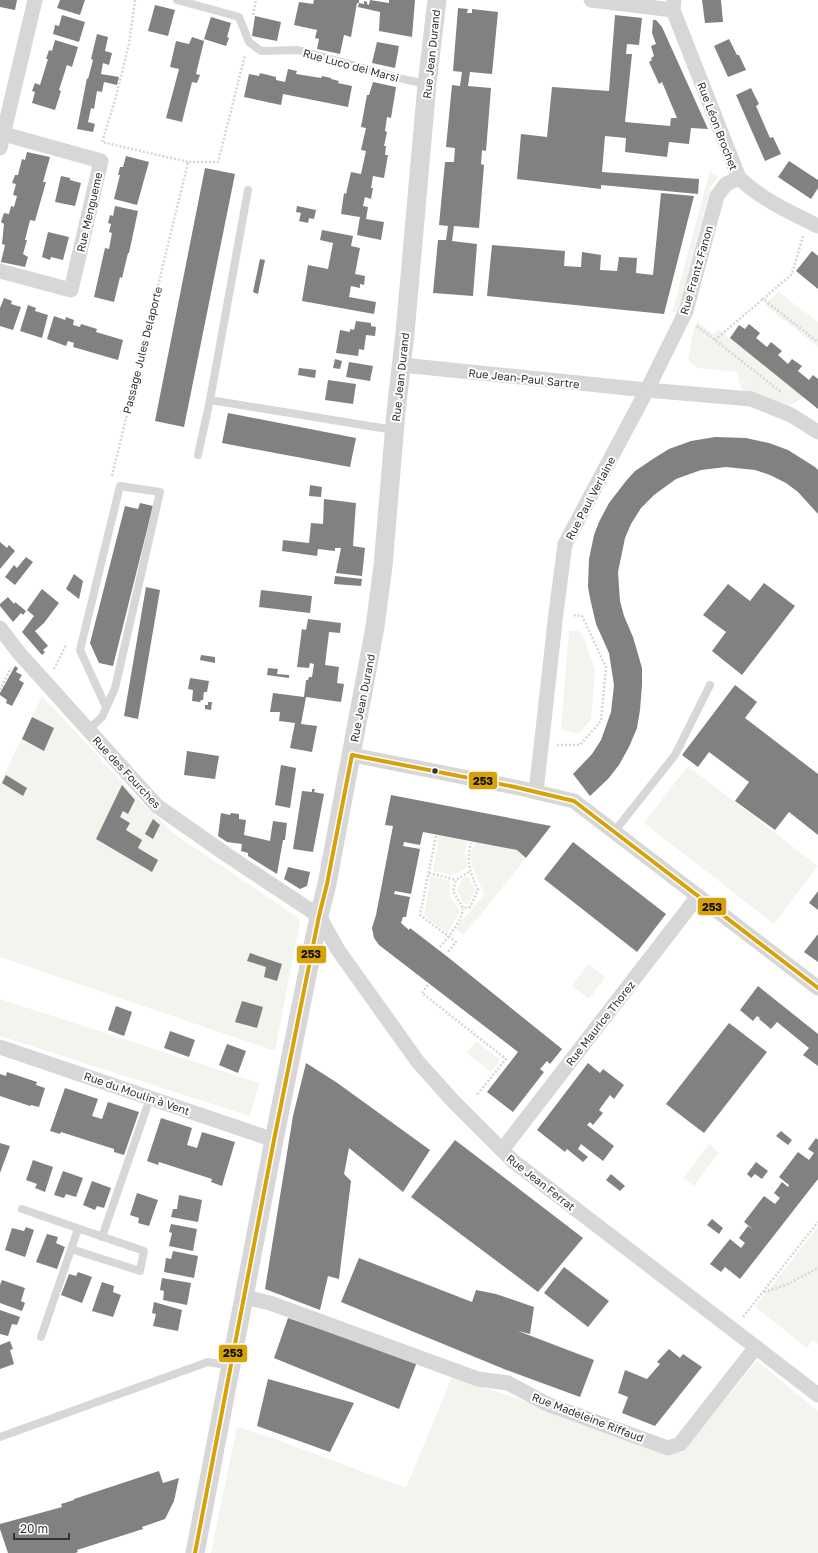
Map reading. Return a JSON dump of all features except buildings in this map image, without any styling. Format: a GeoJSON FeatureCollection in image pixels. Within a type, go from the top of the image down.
{"type":"FeatureCollection","features":[{"type":"Feature","properties":{"kind":"street"},"geometry":{"type":"LineString","coordinates":[[1,138],[35,0]]}},
{"type":"Feature","properties":{"kind":"street","name":"Rue Jean Durand"},"geometry":{"type":"LineString","coordinates":[[195,1553],[232,1366],[274,1140],[319,916],[327,884],[376,627],[383,566],[394,430],[402,365],[427,84],[437,0]]}},
{"type":"Feature","properties":{"kind":"street"},"geometry":{"type":"LineString","coordinates":[[591,0],[673,5]]}},
{"type":"Feature","properties":{"kind":"street","name":"Rue Léon Brochet"},"geometry":{"type":"LineString","coordinates":[[673,5],[739,178],[748,187],[813,224]]}},
{"type":"Feature","properties":{"kind":"street","name":"Rue Mengueme"},"geometry":{"type":"LineString","coordinates":[[0,271],[71,290],[101,161],[1,138]]}},
{"type":"Feature","properties":{"kind":"street","name":"Rue Frantz Fanon"},"geometry":{"type":"LineString","coordinates":[[647,390],[684,316],[718,196],[726,184],[739,178]]}},
{"type":"Feature","properties":{"kind":"street","name":"Rue Jean-Paul Sartre"},"geometry":{"type":"LineString","coordinates":[[402,365],[647,390]]}},
{"type":"Feature","properties":{"kind":"street"},"geometry":{"type":"LineString","coordinates":[[647,390],[751,399],[791,415],[818,432]]}},
{"type":"Feature","properties":{"kind":"street","name":"Rue Paul Verlaine"},"geometry":{"type":"LineString","coordinates":[[536,792],[565,544],[647,390]]}},
{"type":"Feature","properties":{"kind":"street","name":"Rue des Fourches"},"geometry":{"type":"LineString","coordinates":[[0,628],[46,684],[157,806],[227,855],[319,916]]}},
{"type":"Feature","properties":{"kind":"street"},"geometry":{"type":"LineString","coordinates":[[352,755],[574,801],[818,988]]}},
{"type":"Feature","properties":{"kind":"street","name":"Rue Maurice Thorez"},"geometry":{"type":"LineString","coordinates":[[502,1150],[698,896]]}},
{"type":"Feature","properties":{"kind":"street","name":"Rue Jean Ferrat"},"geometry":{"type":"LineString","coordinates":[[319,916],[338,950],[418,1062],[453,1101],[513,1161],[818,1396]]}},
{"type":"Feature","properties":{"kind":"street","name":"Rue du Moulin à Vent"},"geometry":{"type":"LineString","coordinates":[[0,1047],[274,1140]]}},
{"type":"Feature","properties":{"kind":"street","name":"Rue Madeleine Riffaud"},"geometry":{"type":"LineString","coordinates":[[244,1296],[270,1303],[478,1379],[508,1383],[547,1404],[668,1448],[680,1444],[756,1348]]}},
{"type":"Feature","properties":{"kind":"lane"},"geometry":{"type":"LineString","coordinates":[[177,0],[239,17],[248,42]]}},
{"type":"Feature","properties":{"kind":"lane","name":"Rue Luco dei Marsi"},"geometry":{"type":"LineString","coordinates":[[248,42],[261,51],[298,50],[407,80],[427,84]]}},
{"type":"Feature","properties":{"kind":"lane"},"geometry":{"type":"LineString","coordinates":[[198,455],[210,400],[248,190]]}},
{"type":"Feature","properties":{"kind":"lane"},"geometry":{"type":"LineString","coordinates":[[210,400],[394,430]]}},
{"type":"Feature","properties":{"kind":"lane"},"geometry":{"type":"LineString","coordinates":[[88,730],[102,717],[115,688],[160,492],[120,486],[80,650],[106,707]]}},
{"type":"Feature","properties":{"kind":"lane"},"geometry":{"type":"LineString","coordinates":[[614,832],[675,755],[710,686]]}},
{"type":"Feature","properties":{"kind":"lane"},"geometry":{"type":"LineString","coordinates":[[102,1237],[150,1098]]}},
{"type":"Feature","properties":{"kind":"lane"},"geometry":{"type":"LineString","coordinates":[[22,1209],[144,1251],[140,1270],[71,1249]]}},
{"type":"Feature","properties":{"kind":"lane"},"geometry":{"type":"LineString","coordinates":[[41,1337],[78,1229]]}},
{"type":"Feature","properties":{"kind":"lane"},"geometry":{"type":"LineString","coordinates":[[0,1437],[208,1362],[232,1366]]}},
{"type":"Feature","properties":{"kind":"path"},"geometry":{"type":"LineString","coordinates":[[135,0],[129,44],[116,97],[102,142],[188,162],[218,162],[248,42]]}},
{"type":"Feature","properties":{"kind":"path","name":"Passage Jules Delaporte"},"geometry":{"type":"LineString","coordinates":[[111,479],[188,162]]}},
{"type":"Feature","properties":{"kind":"path"},"geometry":{"type":"LineString","coordinates":[[715,340],[792,274],[813,224]]}},
{"type":"Feature","properties":{"kind":"path"},"geometry":{"type":"LineString","coordinates":[[763,298],[818,342]]}},
{"type":"Feature","properties":{"kind":"path"},"geometry":{"type":"LineString","coordinates":[[684,316],[783,394]]}},
{"type":"Feature","properties":{"kind":"path"},"geometry":{"type":"LineString","coordinates":[[541,745],[580,745],[601,721],[606,667],[582,616],[556,613]]}},
{"type":"Feature","properties":{"kind":"path"},"geometry":{"type":"LineString","coordinates":[[46,684],[67,642]]}},
{"type":"Feature","properties":{"kind":"path"},"geometry":{"type":"LineString","coordinates":[[0,690],[19,653]]}},
{"type":"Feature","properties":{"kind":"path"},"geometry":{"type":"LineString","coordinates":[[436,836],[420,915],[456,942],[447,953]]}},
{"type":"Feature","properties":{"kind":"path"},"geometry":{"type":"LineString","coordinates":[[463,908],[470,907],[478,890],[469,872],[468,853],[471,843]]}},
{"type":"Feature","properties":{"kind":"path"},"geometry":{"type":"LineString","coordinates":[[429,873],[456,880],[469,872]]}},
{"type":"Feature","properties":{"kind":"path"},"geometry":{"type":"LineString","coordinates":[[440,947],[462,914],[463,908],[454,891],[456,880]]}},
{"type":"Feature","properties":{"kind":"path"},"geometry":{"type":"LineString","coordinates":[[428,985],[422,994],[506,1059],[476,1096]]}},
{"type":"Feature","properties":{"kind":"path"},"geometry":{"type":"LineString","coordinates":[[733,1330],[818,1222]]}},
{"type":"Feature","properties":{"kind":"path"},"geometry":{"type":"LineString","coordinates":[[763,1292],[786,1285],[818,1268]]}},
{"type":"Feature","properties":{"kind":"shaded area"},"geometry":{"type":"Polygon","coordinates":[[[710,171],[718,177],[711,186],[678,312],[672,312],[710,171]]]}},
{"type":"Feature","properties":{"kind":"shaded area"},"geometry":{"type":"Polygon","coordinates":[[[779,292],[818,322],[818,347],[764,304],[779,292]]]}},
{"type":"Feature","properties":{"kind":"shaded area"},"geometry":{"type":"Polygon","coordinates":[[[697,321],[713,334],[718,329],[804,397],[789,406],[773,402],[741,389],[737,372],[698,368],[688,360],[693,332],[697,321]]]}},
{"type":"Feature","properties":{"kind":"shaded area"},"geometry":{"type":"Polygon","coordinates":[[[569,631],[579,631],[584,638],[595,670],[591,719],[579,734],[561,729],[569,631]]]}},
{"type":"Feature","properties":{"kind":"shaded area"},"geometry":{"type":"Polygon","coordinates":[[[42,696],[131,792],[174,834],[297,917],[300,922],[275,1051],[0,957],[0,784],[42,696]]]}},
{"type":"Feature","properties":{"kind":"shaded area"},"geometry":{"type":"Polygon","coordinates":[[[688,766],[818,866],[774,924],[644,823],[688,766]]]}},
{"type":"Feature","properties":{"kind":"shaded area"},"geometry":{"type":"Polygon","coordinates":[[[439,835],[467,840],[465,853],[468,867],[452,875],[433,871],[439,835]]]}},
{"type":"Feature","properties":{"kind":"shaded area"},"geometry":{"type":"Polygon","coordinates":[[[476,842],[517,850],[526,858],[464,935],[456,929],[461,920],[469,913],[484,894],[472,865],[470,854],[476,842]]]}},
{"type":"Feature","properties":{"kind":"shaded area"},"geometry":{"type":"Polygon","coordinates":[[[431,876],[450,881],[450,898],[460,911],[447,933],[424,915],[431,876]]]}},
{"type":"Feature","properties":{"kind":"shaded area"},"geometry":{"type":"Polygon","coordinates":[[[468,876],[475,890],[468,904],[464,904],[457,890],[463,878],[468,876]]]}},
{"type":"Feature","properties":{"kind":"shaded area"},"geometry":{"type":"Polygon","coordinates":[[[589,964],[605,977],[589,999],[572,986],[589,964]]]}},
{"type":"Feature","properties":{"kind":"shaded area"},"geometry":{"type":"Polygon","coordinates":[[[0,999],[259,1083],[250,1116],[0,1036],[0,999]]]}},
{"type":"Feature","properties":{"kind":"shaded area"},"geometry":{"type":"Polygon","coordinates":[[[476,1041],[500,1060],[491,1072],[467,1053],[476,1041]]]}},
{"type":"Feature","properties":{"kind":"shaded area"},"geometry":{"type":"Polygon","coordinates":[[[709,1144],[719,1152],[694,1186],[683,1178],[709,1144]]]}},
{"type":"Feature","properties":{"kind":"shaded area"},"geometry":{"type":"Polygon","coordinates":[[[818,1227],[818,1344],[813,1340],[807,1348],[755,1307],[818,1227]]]}},
{"type":"Feature","properties":{"kind":"shaded area"},"geometry":{"type":"Polygon","coordinates":[[[757,1361],[818,1411],[818,1553],[211,1553],[237,1427],[275,1439],[406,1488],[452,1377],[681,1453],[757,1361]]]}},
{"type":"Feature","properties":{"kind":"transit line","name":"253"},"geometry":{"type":"LineString","coordinates":[[352,755],[515,787],[574,801],[818,988]]}},
{"type":"Feature","properties":{"kind":"transit line","name":"253"},"geometry":{"type":"LineString","coordinates":[[195,1553],[274,1140],[352,755]]}}]}
